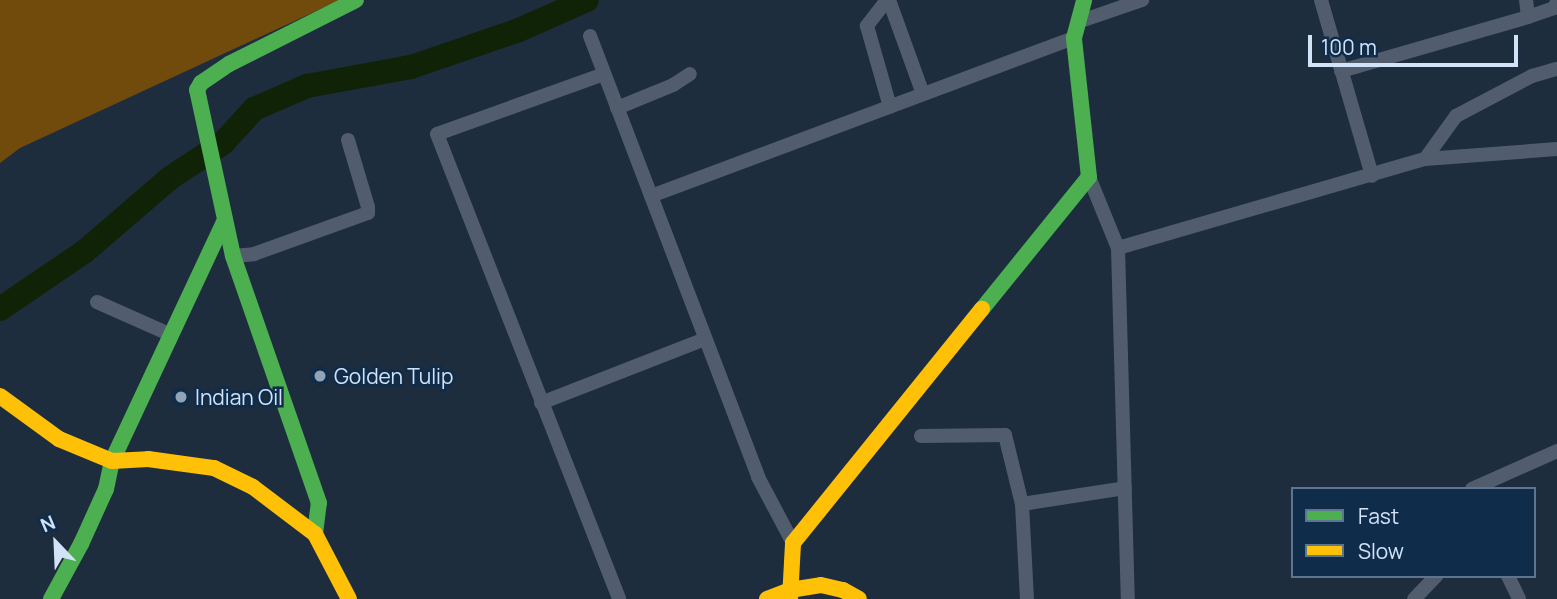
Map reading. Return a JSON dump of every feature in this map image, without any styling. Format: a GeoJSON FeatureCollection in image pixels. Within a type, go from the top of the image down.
{"type":"FeatureCollection","features":[{"type":"Feature","properties":{"kind":"street"},"geometry":{"type":"LineString","coordinates":[[315,534],[319,503],[233,256],[197,99],[201,83],[229,64],[356,0]]}},
{"type":"Feature","properties":{"kind":"street"},"geometry":{"type":"LineString","coordinates":[[890,107],[866,26],[888,0],[923,94]]}},
{"type":"Feature","properties":{"kind":"street"},"geometry":{"type":"LineString","coordinates":[[1084,0],[1076,30],[1089,177],[1118,248],[1128,599]]}},
{"type":"Feature","properties":{"kind":"street"},"geometry":{"type":"LineString","coordinates":[[651,196],[923,94],[1142,0]]}},
{"type":"Feature","properties":{"kind":"street"},"geometry":{"type":"LineString","coordinates":[[1321,0],[1372,176]]}},
{"type":"Feature","properties":{"kind":"street"},"geometry":{"type":"LineString","coordinates":[[1526,0],[1528,17]]}},
{"type":"Feature","properties":{"kind":"street"},"geometry":{"type":"LineString","coordinates":[[1341,71],[1528,17],[1554,8],[1557,2]]}},
{"type":"Feature","properties":{"kind":"street"},"geometry":{"type":"LineString","coordinates":[[590,36],[758,477],[793,543],[790,594]]}},
{"type":"Feature","properties":{"kind":"street"},"geometry":{"type":"LineString","coordinates":[[1425,159],[1456,116],[1532,76],[1557,69]]}},
{"type":"Feature","properties":{"kind":"street"},"geometry":{"type":"LineString","coordinates":[[604,74],[437,134],[619,599]]}},
{"type":"Feature","properties":{"kind":"street"},"geometry":{"type":"LineString","coordinates":[[617,108],[673,85],[690,74]]}},
{"type":"Feature","properties":{"kind":"street"},"geometry":{"type":"LineString","coordinates":[[233,256],[254,254],[368,213],[348,140]]}},
{"type":"Feature","properties":{"kind":"street"},"geometry":{"type":"LineString","coordinates":[[1118,248],[1425,159],[1557,149]]}},
{"type":"Feature","properties":{"kind":"street"},"geometry":{"type":"LineString","coordinates":[[793,543],[1089,177]]}},
{"type":"Feature","properties":{"kind":"street"},"geometry":{"type":"LineString","coordinates":[[51,599],[106,489],[112,461],[225,220]]}},
{"type":"Feature","properties":{"kind":"street"},"geometry":{"type":"LineString","coordinates":[[97,302],[172,335]]}},
{"type":"Feature","properties":{"kind":"street"},"geometry":{"type":"LineString","coordinates":[[541,403],[705,339]]}},
{"type":"Feature","properties":{"kind":"street"},"geometry":{"type":"LineString","coordinates":[[0,396],[59,439],[112,461],[148,459],[214,468],[253,487],[315,534],[349,599]]}},
{"type":"Feature","properties":{"kind":"street"},"geometry":{"type":"LineString","coordinates":[[921,436],[1006,435],[1023,505],[1027,599]]}},
{"type":"Feature","properties":{"kind":"street"},"geometry":{"type":"LineString","coordinates":[[1477,487],[1557,452]]}},
{"type":"Feature","properties":{"kind":"street"},"geometry":{"type":"LineString","coordinates":[[1023,505],[1125,488]]}},
{"type":"Feature","properties":{"kind":"street"},"geometry":{"type":"LineString","coordinates":[[1413,599],[1434,578]]}},
{"type":"Feature","properties":{"kind":"street"},"geometry":{"type":"LineString","coordinates":[[1509,578],[1519,599]]}},
{"type":"Feature","properties":{"kind":"street"},"geometry":{"type":"LineString","coordinates":[[767,599],[821,584],[843,590],[859,599]]}},
{"type":"Feature","properties":{"kind":"shaded area"},"geometry":{"type":"Polygon","coordinates":[[[0,0],[340,0],[20,148],[0,163],[0,0]]]}},
{"type":"Feature","properties":{"kind":"waterway"},"geometry":{"type":"LineString","coordinates":[[0,309],[84,252],[170,178],[223,143],[254,109],[307,86],[411,67],[519,30],[587,0]]}},
{"type":"Feature","properties":{"kind":"traffic: fast"},"geometry":{"type":"LineString","coordinates":[[315,534],[319,503],[233,256],[197,90],[201,83],[229,64],[356,0]]}},
{"type":"Feature","properties":{"kind":"traffic: fast"},"geometry":{"type":"LineString","coordinates":[[982,309],[1089,177],[1074,38],[1084,0]]}},
{"type":"Feature","properties":{"kind":"traffic: fast"},"geometry":{"type":"LineString","coordinates":[[51,599],[81,544],[106,489],[112,461],[225,220]]}},
{"type":"Feature","properties":{"kind":"traffic: slow"},"geometry":{"type":"LineString","coordinates":[[790,599],[793,543],[982,309]]}},
{"type":"Feature","properties":{"kind":"traffic: slow"},"geometry":{"type":"LineString","coordinates":[[0,396],[59,439],[112,461],[148,459],[214,468],[253,487],[315,534],[349,599]]}},
{"type":"Feature","properties":{"kind":"traffic: slow"},"geometry":{"type":"LineString","coordinates":[[767,599],[790,590],[821,585],[843,590],[859,599]]}},
{"type":"Feature","properties":{"kind":"place","name":"Golden Tulip"},"geometry":{"type":"Point","coordinates":[320,376]}},
{"type":"Feature","properties":{"kind":"place","name":"Indian Oil"},"geometry":{"type":"Point","coordinates":[181,397]}}]}
